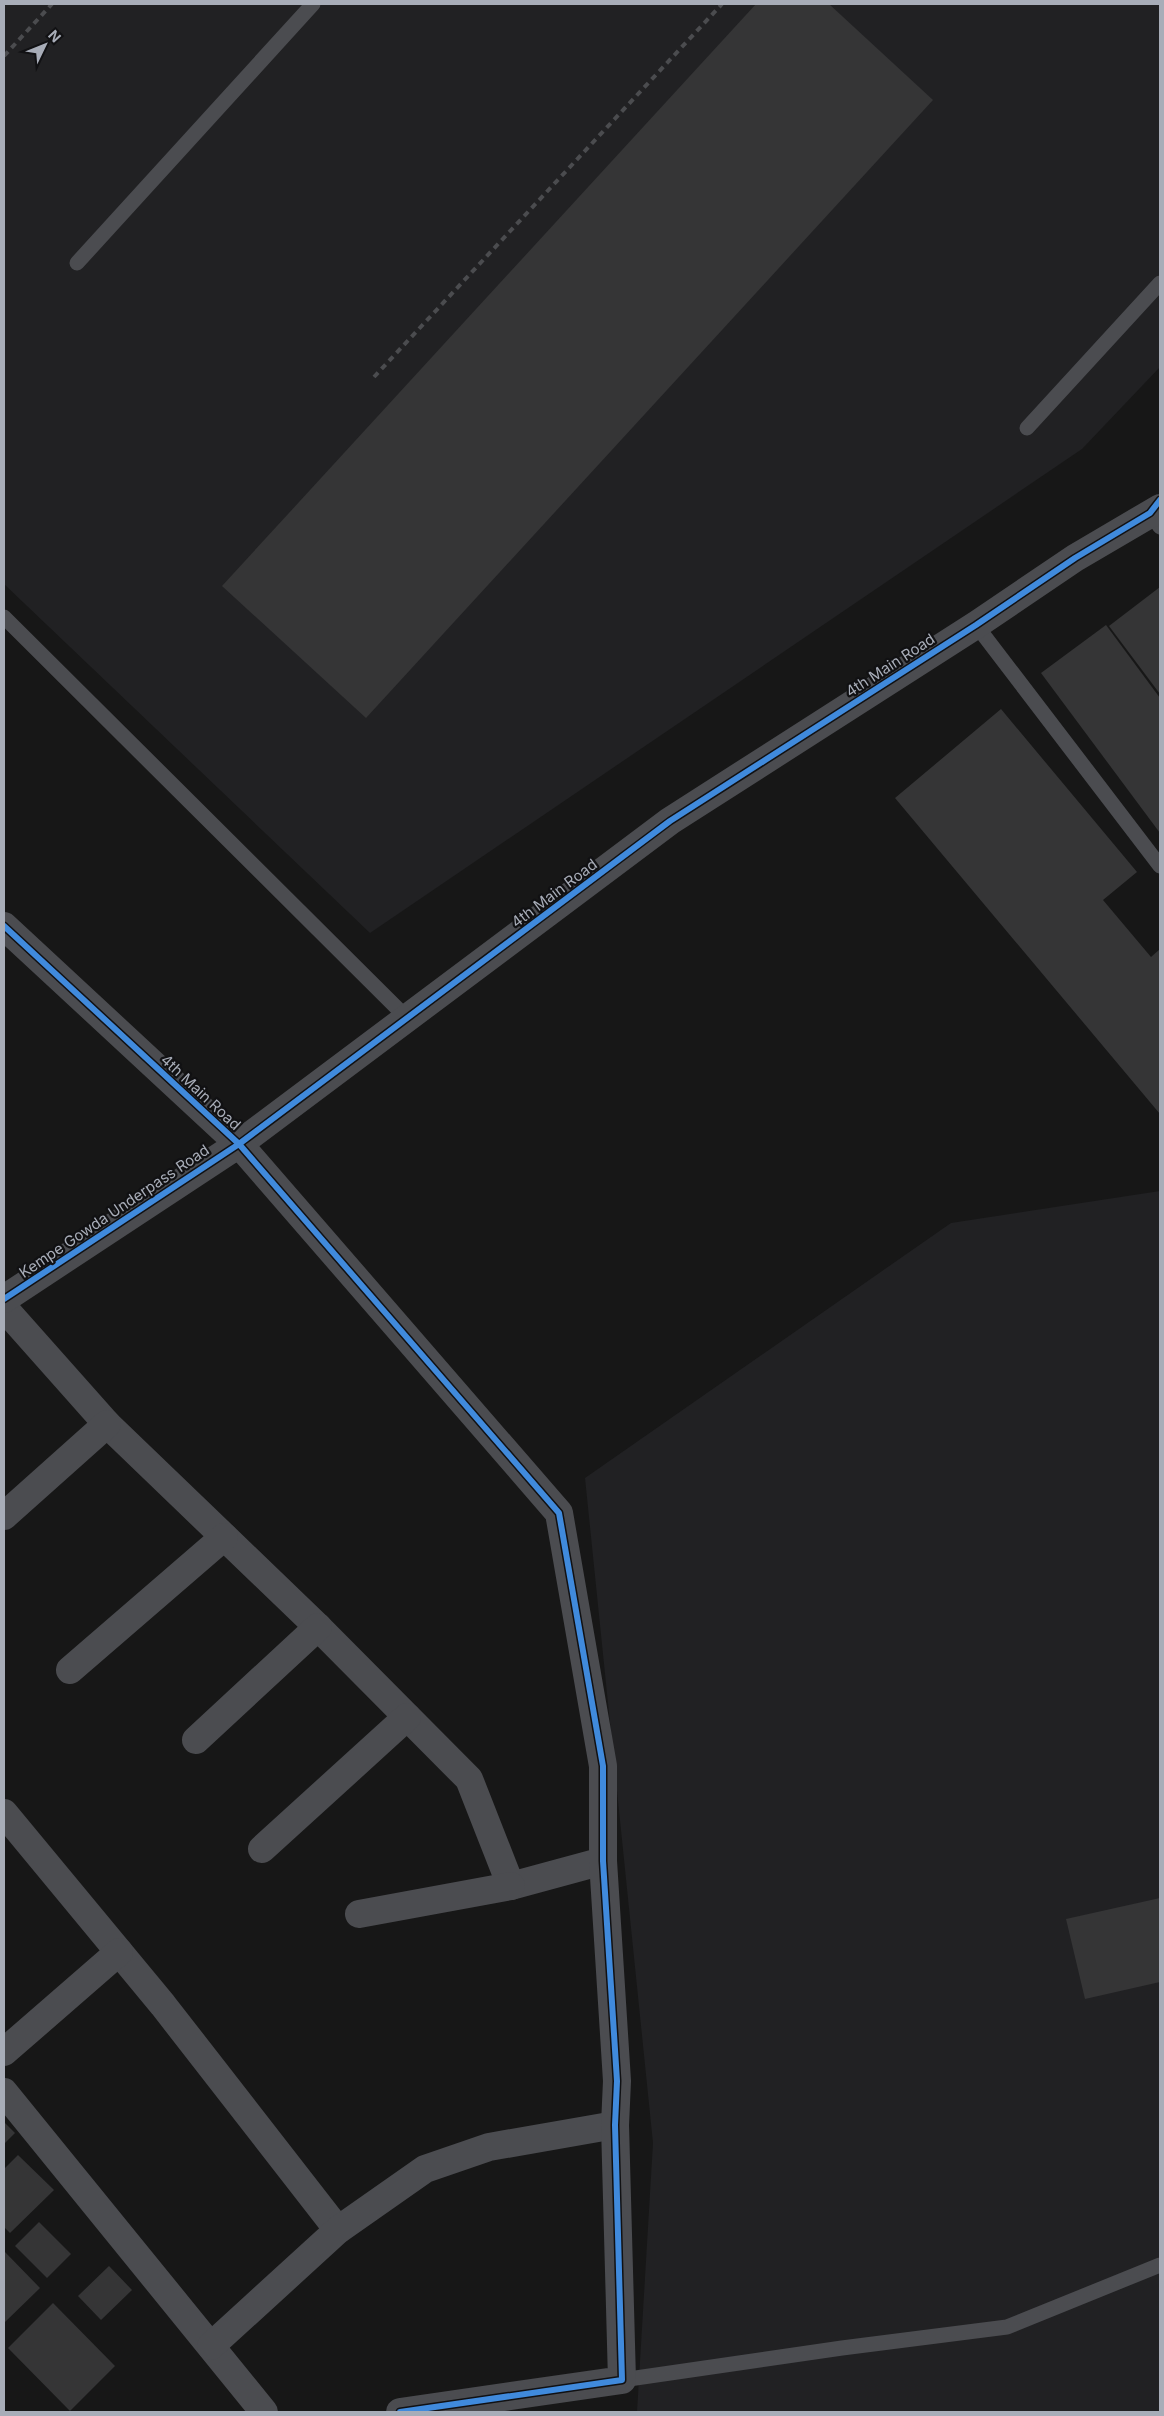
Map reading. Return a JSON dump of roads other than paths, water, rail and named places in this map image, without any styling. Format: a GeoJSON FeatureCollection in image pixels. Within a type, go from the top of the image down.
{"type":"FeatureCollection","features":[{"type":"Feature","properties":{"kind":"street","name":"4th Main Road"},"geometry":{"type":"LineString","coordinates":[[4,926],[239,1144],[670,821],[976,625],[1076,558],[1158,512]]}},
{"type":"Feature","properties":{"kind":"street","name":"Kempe Gowda Underpass Road"},"geometry":{"type":"LineString","coordinates":[[4,1299],[239,1144]]}},
{"type":"Feature","properties":{"kind":"street"},"geometry":{"type":"LineString","coordinates":[[239,1144],[559,1513],[603,1766],[604,1861],[616,2081],[615,2125],[622,2380],[490,2406],[400,2412]]}},
{"type":"Feature","properties":{"kind":"street"},"geometry":{"type":"LineString","coordinates":[[4,1308],[107,1424],[318,1627],[469,1779],[511,1886]]}},
{"type":"Feature","properties":{"kind":"street"},"geometry":{"type":"LineString","coordinates":[[4,1516],[107,1424]]}},
{"type":"Feature","properties":{"kind":"street"},"geometry":{"type":"LineString","coordinates":[[70,1670],[224,1537]]}},
{"type":"Feature","properties":{"kind":"street"},"geometry":{"type":"LineString","coordinates":[[196,1740],[318,1627]]}},
{"type":"Feature","properties":{"kind":"street"},"geometry":{"type":"LineString","coordinates":[[262,1849],[407,1717]]}},
{"type":"Feature","properties":{"kind":"street"},"geometry":{"type":"LineString","coordinates":[[7,1825],[119,1952],[338,2230]]}},
{"type":"Feature","properties":{"kind":"street"},"geometry":{"type":"LineString","coordinates":[[359,1914],[511,1886],[604,1861]]}},
{"type":"Feature","properties":{"kind":"street"},"geometry":{"type":"LineString","coordinates":[[4,2052],[119,1952]]}},
{"type":"Feature","properties":{"kind":"street"},"geometry":{"type":"LineString","coordinates":[[4,2092],[264,2412]]}},
{"type":"Feature","properties":{"kind":"street"},"geometry":{"type":"LineString","coordinates":[[211,2346],[338,2230],[425,2169],[489,2147],[615,2125]]}},
{"type":"Feature","properties":{"kind":"lane"},"geometry":{"type":"LineString","coordinates":[[78,263],[313,4]]}},
{"type":"Feature","properties":{"kind":"lane"},"geometry":{"type":"LineString","coordinates":[[1027,428],[1160,282]]}},
{"type":"Feature","properties":{"kind":"lane"},"geometry":{"type":"LineString","coordinates":[[4,617],[406,1018]]}},
{"type":"Feature","properties":{"kind":"lane"},"geometry":{"type":"LineString","coordinates":[[976,625],[1160,866]]}},
{"type":"Feature","properties":{"kind":"lane"},"geometry":{"type":"LineString","coordinates":[[622,2380],[842,2348],[1006,2327],[1160,2265]]}},
{"type":"Feature","properties":{"kind":"railway"},"geometry":{"type":"LineString","coordinates":[[4,56],[52,4]]}},
{"type":"Feature","properties":{"kind":"railway"},"geometry":{"type":"LineString","coordinates":[[374,377],[722,4]]}}]}
